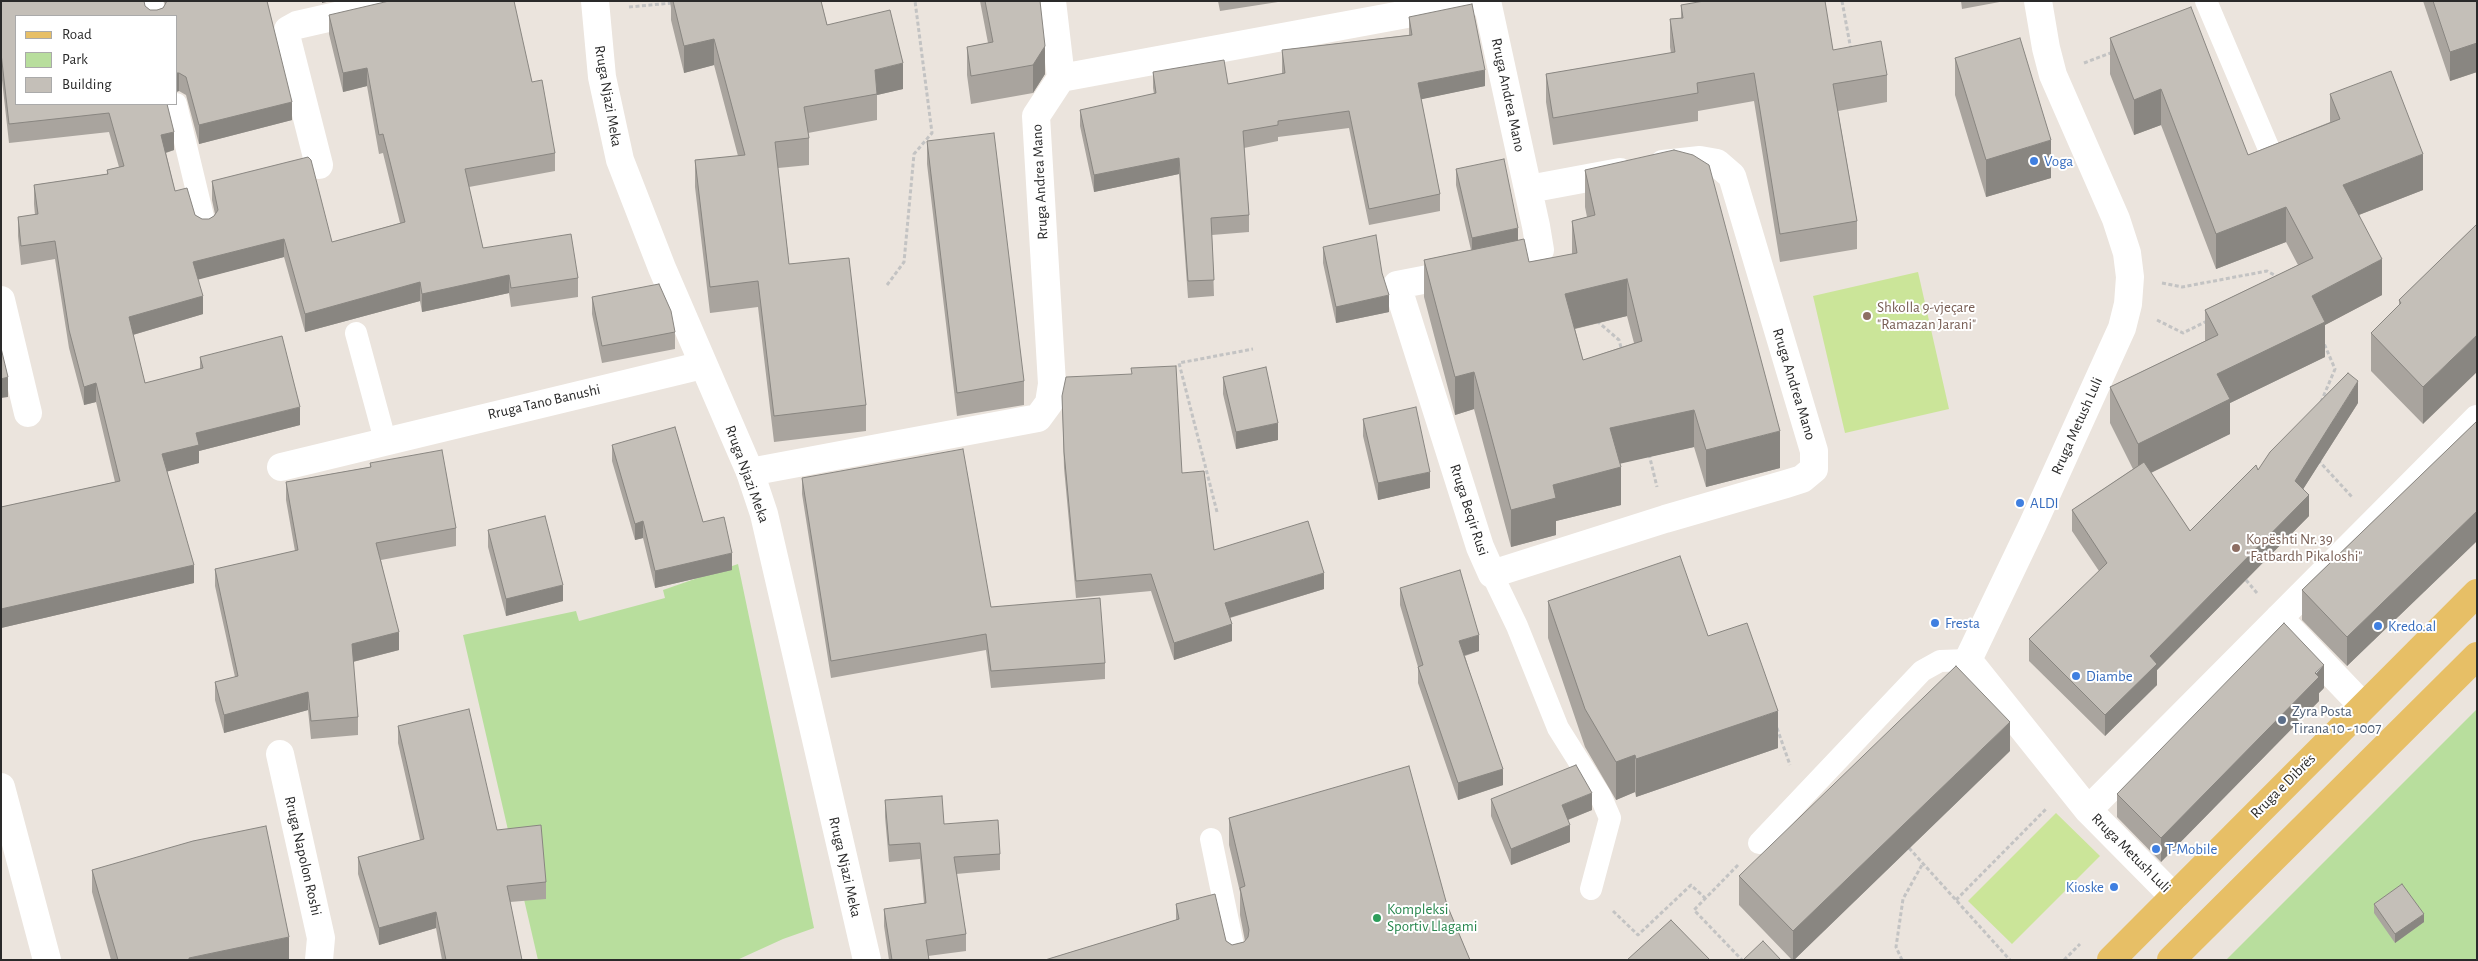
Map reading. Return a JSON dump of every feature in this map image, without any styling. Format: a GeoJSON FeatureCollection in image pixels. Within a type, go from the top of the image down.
{"type":"FeatureCollection","features":[{"type":"Feature","properties":{"kind":"main road","name":"Rruga e Dibrës"},"geometry":{"type":"LineString","coordinates":[[2111,960],[2362,705],[2477,592]]}},
{"type":"Feature","properties":{"kind":"main road"},"geometry":{"type":"LineString","coordinates":[[2171,960],[2477,656]]}},
{"type":"Feature","properties":{"kind":"street"},"geometry":{"type":"LineString","coordinates":[[319,165],[287,40],[288,30],[297,25],[402,1]]}},
{"type":"Feature","properties":{"kind":"street"},"geometry":{"type":"LineString","coordinates":[[1052,1],[1061,78],[1477,1]]}},
{"type":"Feature","properties":{"kind":"street","name":"Rruga Andrea Mano"},"geometry":{"type":"LineString","coordinates":[[1397,285],[1521,261],[1540,250],[1487,1]]}},
{"type":"Feature","properties":{"kind":"street","name":"Rruga Metush Luli"},"geometry":{"type":"LineString","coordinates":[[2038,1],[2046,48],[2053,74],[2116,219],[2127,253],[2130,277],[2128,304],[2122,328],[2033,524],[1968,660],[2088,810],[2174,897]]}},
{"type":"Feature","properties":{"kind":"street","name":"Rruga Njazi Meka"},"geometry":{"type":"LineString","coordinates":[[596,6],[602,77],[620,160],[703,365],[750,472],[764,514],[867,960]]}},
{"type":"Feature","properties":{"kind":"street","name":"Rruga Andrea Mano"},"geometry":{"type":"LineString","coordinates":[[750,472],[1038,418],[1049,403],[1052,384],[1036,116],[1061,78]]}},
{"type":"Feature","properties":{"kind":"street","name":"Rruga Andrea Mano"},"geometry":{"type":"LineString","coordinates":[[1492,574],[1665,519],[1802,479],[1814,469],[1814,451],[1732,176],[1717,163],[1700,160],[1682,160],[1528,189]]}},
{"type":"Feature","properties":{"kind":"street","name":"Rruga Beqir Rusi"},"geometry":{"type":"LineString","coordinates":[[1397,285],[1480,547],[1492,574]]}},
{"type":"Feature","properties":{"kind":"street"},"geometry":{"type":"LineString","coordinates":[[1,300],[28,413]]}},
{"type":"Feature","properties":{"kind":"street","name":"Rruga Tano Banushi"},"geometry":{"type":"LineString","coordinates":[[281,467],[385,440],[703,365]]}},
{"type":"Feature","properties":{"kind":"street","name":"Rruga Metush Luli"},"geometry":{"type":"LineString","coordinates":[[2088,810],[2373,520],[2477,419]]}},
{"type":"Feature","properties":{"kind":"street"},"geometry":{"type":"LineString","coordinates":[[2278,617],[2362,705]]}},
{"type":"Feature","properties":{"kind":"street","name":"Rruga Napolon Roshi"},"geometry":{"type":"LineString","coordinates":[[280,754],[321,938],[319,960]]}},
{"type":"Feature","properties":{"kind":"street"},"geometry":{"type":"LineString","coordinates":[[1,787],[47,960]]}},
{"type":"Feature","properties":{"kind":"lane"},"geometry":{"type":"LineString","coordinates":[[152,1],[155,15]]}},
{"type":"Feature","properties":{"kind":"lane"},"geometry":{"type":"LineString","coordinates":[[2206,1],[2269,149]]}},
{"type":"Feature","properties":{"kind":"lane"},"geometry":{"type":"LineString","coordinates":[[176,105],[205,225]]}},
{"type":"Feature","properties":{"kind":"lane"},"geometry":{"type":"LineString","coordinates":[[356,333],[385,440]]}},
{"type":"Feature","properties":{"kind":"lane","name":"Rruga Beqir Rusi"},"geometry":{"type":"LineString","coordinates":[[1492,574],[1517,626],[1558,728],[1600,795],[1610,818],[1598,855],[1591,889]]}},
{"type":"Feature","properties":{"kind":"lane"},"geometry":{"type":"LineString","coordinates":[[1759,843],[1922,671],[1940,660],[1968,660]]}},
{"type":"Feature","properties":{"kind":"lane"},"geometry":{"type":"LineString","coordinates":[[1211,839],[1236,960]]}},
{"type":"Feature","properties":{"kind":"path"},"geometry":{"type":"LineString","coordinates":[[887,285],[904,262],[914,154],[932,132],[915,1]]}},
{"type":"Feature","properties":{"kind":"path"},"geometry":{"type":"LineString","coordinates":[[1842,1],[1852,55]]}},
{"type":"Feature","properties":{"kind":"path"},"geometry":{"type":"LineString","coordinates":[[596,6],[682,2]]}},
{"type":"Feature","properties":{"kind":"path"},"geometry":{"type":"LineString","coordinates":[[2053,74],[2118,50]]}},
{"type":"Feature","properties":{"kind":"path"},"geometry":{"type":"LineString","coordinates":[[2130,277],[2182,287],[2267,271],[2280,278]]}},
{"type":"Feature","properties":{"kind":"path"},"geometry":{"type":"LineString","coordinates":[[1595,318],[1600,326],[1620,340],[1624,358]]}},
{"type":"Feature","properties":{"kind":"path"},"geometry":{"type":"LineString","coordinates":[[2183,333],[2209,320]]}},
{"type":"Feature","properties":{"kind":"path"},"geometry":{"type":"LineString","coordinates":[[2320,334],[2335,369],[2320,405]]}},
{"type":"Feature","properties":{"kind":"path"},"geometry":{"type":"LineString","coordinates":[[1217,512],[1179,363],[1253,349]]}},
{"type":"Feature","properties":{"kind":"path"},"geometry":{"type":"LineString","coordinates":[[1648,452],[1665,519]]}},
{"type":"Feature","properties":{"kind":"path"},"geometry":{"type":"LineString","coordinates":[[2315,458],[2373,520]]}},
{"type":"Feature","properties":{"kind":"path"},"geometry":{"type":"LineString","coordinates":[[1776,726],[1802,798]]}},
{"type":"Feature","properties":{"kind":"path"},"geometry":{"type":"LineString","coordinates":[[1956,900],[2046,809]]}},
{"type":"Feature","properties":{"kind":"path"},"geometry":{"type":"LineString","coordinates":[[1742,960],[1694,910],[1759,843]]}},
{"type":"Feature","properties":{"kind":"path"},"geometry":{"type":"LineString","coordinates":[[1909,848],[2010,960]]}},
{"type":"Feature","properties":{"kind":"path"},"geometry":{"type":"LineString","coordinates":[[1902,960],[1896,947],[1903,899],[1923,863]]}},
{"type":"Feature","properties":{"kind":"path"},"geometry":{"type":"LineString","coordinates":[[1591,889],[1638,935],[1690,885],[1705,898]]}},
{"type":"Feature","properties":{"kind":"green space"},"geometry":{"type":"Polygon","coordinates":[[[1918,272],[1949,409],[1845,433],[1813,296],[1918,272]]]}},
{"type":"Feature","properties":{"kind":"green space"},"geometry":{"type":"Polygon","coordinates":[[[738,564],[814,928],[783,939],[737,960],[538,960],[463,635],[576,611],[579,621],[665,598],[663,590],[738,564]]]}},
{"type":"Feature","properties":{"kind":"green space"},"geometry":{"type":"Polygon","coordinates":[[[2477,709],[2477,960],[2226,960],[2477,709]]]}},
{"type":"Feature","properties":{"kind":"green space"},"geometry":{"type":"Polygon","coordinates":[[[2056,813],[2100,856],[2012,944],[1968,901],[2056,813]]]}},
{"type":"Feature","properties":{"kind":"building"},"geometry":{"type":"Polygon","coordinates":[[[1,1],[144,1],[145,6],[150,10],[157,10],[163,8],[167,1],[267,1],[292,102],[199,125],[186,77],[178,73],[178,15],[15,15],[15,105],[167,105],[174,132],[161,135],[175,191],[187,188],[195,215],[202,219],[209,219],[218,210],[212,181],[308,157],[311,160],[332,242],[405,222],[383,134],[379,135],[367,68],[343,73],[329,15],[389,1],[514,1],[532,82],[542,80],[555,153],[465,169],[483,248],[571,234],[578,278],[511,288],[509,275],[422,294],[420,282],[305,314],[284,239],[193,262],[203,296],[129,317],[145,383],[203,368],[200,357],[282,336],[300,407],[196,433],[199,445],[162,454],[194,565],[1,609],[1,507],[120,481],[96,383],[84,387],[69,330],[55,241],[21,246],[18,217],[38,214],[34,185],[108,174],[107,170],[124,166],[109,113],[9,124],[1,53],[1,1]]]}},
{"type":"Feature","properties":{"kind":"building"},"geometry":{"type":"Polygon","coordinates":[[[673,1],[821,1],[827,25],[890,10],[903,63],[875,70],[877,94],[804,107],[809,138],[775,142],[789,264],[849,258],[866,405],[774,416],[758,281],[710,287],[695,160],[745,155],[714,39],[684,46],[673,1]]]}},
{"type":"Feature","properties":{"kind":"building"},"geometry":{"type":"Polygon","coordinates":[[[985,1],[1040,1],[1045,46],[1033,65],[971,76],[967,47],[993,42],[985,1]]]}},
{"type":"Feature","properties":{"kind":"building"},"geometry":{"type":"Polygon","coordinates":[[[1704,1],[1825,1],[1833,50],[1881,41],[1887,75],[1833,84],[1857,221],[1780,234],[1754,73],[1697,83],[1698,93],[1553,118],[1546,74],[1675,52],[1670,19],[1683,18],[1681,5],[1704,1]]]}},
{"type":"Feature","properties":{"kind":"building"},"geometry":{"type":"Polygon","coordinates":[[[2433,1],[2477,1],[2477,43],[2450,52],[2433,1]]]}},
{"type":"Feature","properties":{"kind":"building"},"geometry":{"type":"Polygon","coordinates":[[[1472,4],[1485,70],[1418,83],[1440,194],[1369,209],[1349,111],[1278,121],[1278,125],[1243,131],[1249,215],[1211,218],[1214,280],[1188,281],[1179,158],[1094,175],[1080,110],[1156,93],[1153,72],[1224,60],[1228,84],[1285,73],[1282,50],[1412,35],[1409,17],[1472,4]]]}},
{"type":"Feature","properties":{"kind":"building"},"geometry":{"type":"Polygon","coordinates":[[[2191,7],[2248,155],[2340,119],[2330,94],[2391,71],[2423,154],[2343,185],[2382,259],[2312,296],[2325,322],[2217,374],[2230,399],[2138,444],[2110,387],[2218,335],[2205,310],[2313,258],[2286,207],[2216,234],[2161,89],[2134,100],[2110,38],[2191,7]]]}},
{"type":"Feature","properties":{"kind":"building"},"geometry":{"type":"Polygon","coordinates":[[[2020,38],[2051,140],[1986,160],[1955,58],[2020,38]]]}},
{"type":"Feature","properties":{"kind":"building"},"geometry":{"type":"Polygon","coordinates":[[[994,133],[1024,381],[957,393],[927,141],[994,133]]]}},
{"type":"Feature","properties":{"kind":"building"},"geometry":{"type":"Polygon","coordinates":[[[1674,150],[1693,155],[1709,165],[1780,431],[1706,450],[1694,410],[1610,428],[1621,467],[1553,485],[1556,498],[1511,510],[1474,372],[1455,377],[1424,260],[1524,239],[1529,262],[1577,253],[1572,221],[1595,215],[1585,170],[1674,150]],[[1627,279],[1565,294],[1583,360],[1642,341],[1627,279]]]}},
{"type":"Feature","properties":{"kind":"building"},"geometry":{"type":"Polygon","coordinates":[[[1504,159],[1518,228],[1472,238],[1456,169],[1504,159]]]}},
{"type":"Feature","properties":{"kind":"building"},"geometry":{"type":"Polygon","coordinates":[[[2477,224],[2477,335],[2423,387],[2371,333],[2401,303],[2399,300],[2477,224]]]}},
{"type":"Feature","properties":{"kind":"building"},"geometry":{"type":"Polygon","coordinates":[[[1376,235],[1382,273],[1389,295],[1336,307],[1323,247],[1376,235]]]}},
{"type":"Feature","properties":{"kind":"building"},"geometry":{"type":"Polygon","coordinates":[[[659,284],[671,311],[675,332],[602,346],[592,297],[659,284]]]}},
{"type":"Feature","properties":{"kind":"building"},"geometry":{"type":"Polygon","coordinates":[[[1,348],[8,377],[1,379],[1,348]]]}},
{"type":"Feature","properties":{"kind":"building"},"geometry":{"type":"Polygon","coordinates":[[[1176,366],[1182,473],[1204,471],[1214,550],[1308,521],[1324,573],[1225,603],[1232,624],[1174,643],[1151,574],[1076,581],[1064,452],[1062,396],[1066,377],[1132,374],[1131,368],[1176,366]]]}},
{"type":"Feature","properties":{"kind":"building"},"geometry":{"type":"Polygon","coordinates":[[[1266,367],[1278,423],[1236,432],[1223,377],[1266,367]]]}},
{"type":"Feature","properties":{"kind":"building"},"geometry":{"type":"Polygon","coordinates":[[[2348,373],[2358,381],[2295,481],[2309,495],[2150,656],[2157,664],[2105,715],[2029,639],[2107,563],[2072,510],[2144,462],[2190,531],[2256,465],[2258,470],[2270,452],[2348,373]]]}},
{"type":"Feature","properties":{"kind":"building"},"geometry":{"type":"Polygon","coordinates":[[[1416,407],[1430,472],[1378,483],[1363,419],[1416,407]]]}},
{"type":"Feature","properties":{"kind":"building"},"geometry":{"type":"Polygon","coordinates":[[[2477,421],[2477,511],[2347,637],[2302,590],[2477,421]]]}},
{"type":"Feature","properties":{"kind":"building"},"geometry":{"type":"Polygon","coordinates":[[[675,427],[703,522],[724,517],[732,553],[655,571],[643,521],[635,524],[612,445],[675,427]]]}},
{"type":"Feature","properties":{"kind":"building"},"geometry":{"type":"Polygon","coordinates":[[[963,449],[991,607],[1100,598],[1105,663],[991,671],[986,634],[831,661],[802,478],[963,449]]]}},
{"type":"Feature","properties":{"kind":"building"},"geometry":{"type":"Polygon","coordinates":[[[442,450],[456,528],[376,543],[399,632],[352,644],[358,717],[311,721],[308,692],[224,715],[215,682],[238,676],[215,569],[298,550],[286,482],[371,467],[370,463],[442,450]]]}},
{"type":"Feature","properties":{"kind":"building"},"geometry":{"type":"Polygon","coordinates":[[[545,516],[563,585],[506,599],[488,530],[545,516]]]}},
{"type":"Feature","properties":{"kind":"building"},"geometry":{"type":"Polygon","coordinates":[[[1680,556],[1708,636],[1747,623],[1778,711],[1636,759],[1635,755],[1616,762],[1585,709],[1548,601],[1680,556]]]}},
{"type":"Feature","properties":{"kind":"building"},"geometry":{"type":"Polygon","coordinates":[[[1460,570],[1479,635],[1459,641],[1503,769],[1458,783],[1418,667],[1423,665],[1400,588],[1460,570]]]}},
{"type":"Feature","properties":{"kind":"building"},"geometry":{"type":"Polygon","coordinates":[[[2284,623],[2324,665],[2315,673],[2319,677],[2161,838],[2117,794],[2284,623]]]}},
{"type":"Feature","properties":{"kind":"building"},"geometry":{"type":"Polygon","coordinates":[[[1956,666],[2010,722],[1793,931],[1739,876],[1956,666]]]}},
{"type":"Feature","properties":{"kind":"building"},"geometry":{"type":"Polygon","coordinates":[[[469,709],[497,830],[541,825],[546,882],[507,886],[522,960],[446,960],[436,912],[379,928],[358,857],[424,839],[398,726],[469,709]]]}},
{"type":"Feature","properties":{"kind":"building"},"geometry":{"type":"Polygon","coordinates":[[[1576,765],[1592,793],[1562,805],[1570,825],[1511,849],[1491,799],[1576,765]]]}},
{"type":"Feature","properties":{"kind":"building"},"geometry":{"type":"Polygon","coordinates":[[[1409,766],[1447,905],[1470,960],[1045,960],[1179,919],[1176,904],[1215,894],[1226,941],[1232,945],[1244,942],[1248,937],[1249,930],[1240,888],[1245,886],[1229,818],[1409,766]]]}},
{"type":"Feature","properties":{"kind":"building"},"geometry":{"type":"Polygon","coordinates":[[[942,796],[944,824],[998,820],[1000,854],[954,857],[966,934],[926,940],[929,960],[892,960],[884,909],[926,903],[920,843],[889,845],[885,800],[942,796]]]}},
{"type":"Feature","properties":{"kind":"building"},"geometry":{"type":"Polygon","coordinates":[[[266,826],[289,937],[189,958],[189,960],[118,960],[92,870],[193,841],[266,826]]]}},
{"type":"Feature","properties":{"kind":"building"},"geometry":{"type":"Polygon","coordinates":[[[2402,884],[2424,914],[2395,934],[2374,904],[2402,884]]]}},
{"type":"Feature","properties":{"kind":"building"},"geometry":{"type":"Polygon","coordinates":[[[1671,920],[1710,960],[1627,960],[1671,920]]]}},
{"type":"Feature","properties":{"kind":"building"},"geometry":{"type":"Polygon","coordinates":[[[1763,941],[1781,960],[1743,960],[1763,941]]]}},
{"type":"Feature","properties":{"kind":"place","name":"Voga"},"geometry":{"type":"Point","coordinates":[2034,161]}},
{"type":"Feature","properties":{"kind":"place","name":"Shkolla 9-vjeçare \"Ramazan Jarani\""},"geometry":{"type":"Point","coordinates":[1867,316]}},
{"type":"Feature","properties":{"kind":"place","name":"ALDI"},"geometry":{"type":"Point","coordinates":[2020,503]}},
{"type":"Feature","properties":{"kind":"place","name":"Kopështi Nr. 39 \"Fatbardh Pikaloshi\""},"geometry":{"type":"Point","coordinates":[2236,548]}},
{"type":"Feature","properties":{"kind":"place","name":"Fresta"},"geometry":{"type":"Point","coordinates":[1935,623]}},
{"type":"Feature","properties":{"kind":"place","name":"Kredo.al"},"geometry":{"type":"Point","coordinates":[2378,626]}},
{"type":"Feature","properties":{"kind":"place","name":"Diambe"},"geometry":{"type":"Point","coordinates":[2076,676]}},
{"type":"Feature","properties":{"kind":"place","name":"Zyra Posta Tirana 10 - 1007"},"geometry":{"type":"Point","coordinates":[2282,720]}},
{"type":"Feature","properties":{"kind":"place","name":"T-Mobile"},"geometry":{"type":"Point","coordinates":[2156,849]}},
{"type":"Feature","properties":{"kind":"place","name":"Kioske"},"geometry":{"type":"Point","coordinates":[2114,887]}},
{"type":"Feature","properties":{"kind":"place","name":"Kompleksi Sportiv Llagami"},"geometry":{"type":"Point","coordinates":[1377,918]}}]}
